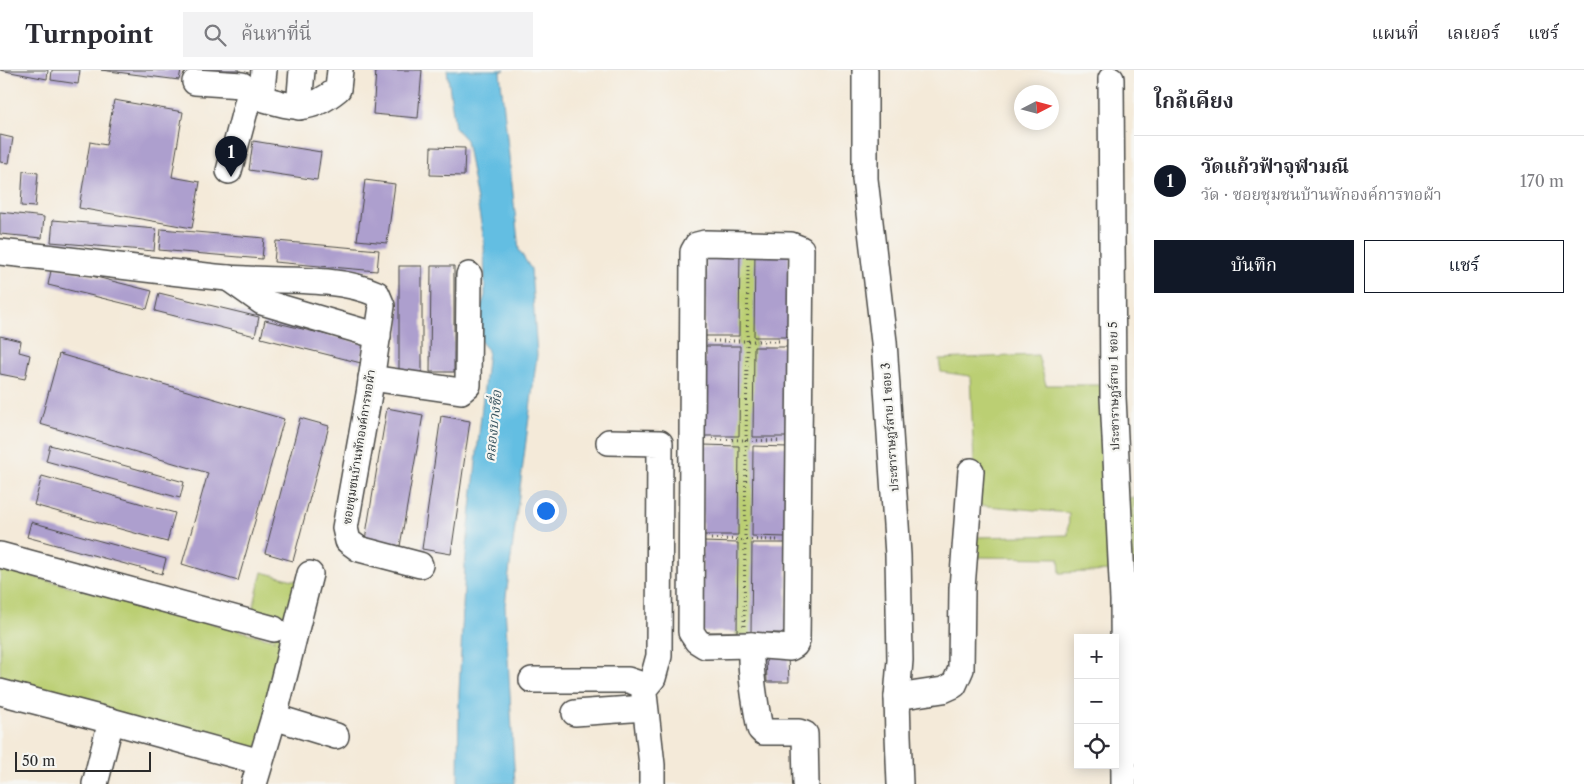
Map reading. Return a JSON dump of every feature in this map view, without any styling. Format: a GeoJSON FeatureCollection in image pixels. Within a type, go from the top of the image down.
{"type":"FeatureCollection","features":[{"type":"Feature","properties":{"kind":"street"},"geometry":{"type":"LineString","coordinates":[[229,171],[249,86],[264,70]]}},
{"type":"Feature","properties":{"kind":"street"},"geometry":{"type":"LineString","coordinates":[[299,107],[302,70]]}},
{"type":"Feature","properties":{"kind":"street"},"geometry":{"type":"LineString","coordinates":[[195,82],[249,86],[299,107],[316,105],[338,89],[340,70]]}},
{"type":"Feature","properties":{"kind":"street","name":"ประชาราษฎร์สาย 1 ซอย 3"},"geometry":{"type":"LineString","coordinates":[[866,70],[866,188],[884,342],[898,555],[900,660],[897,697],[900,784]]}},
{"type":"Feature","properties":{"kind":"street","name":"ประชาราษฎร์สาย 1 ซอย 5"},"geometry":{"type":"LineString","coordinates":[[1111,79],[1113,397],[1123,600],[1124,784]]}},
{"type":"Feature","properties":{"kind":"street"},"geometry":{"type":"LineString","coordinates":[[697,244],[791,245],[801,249],[796,645],[790,648],[748,645],[705,646],[697,641],[691,632],[693,341],[693,252],[697,244]]}},
{"type":"Feature","properties":{"kind":"street","name":"ซอยชุมชนบ้านพักองค์การทอผ้า"},"geometry":{"type":"LineString","coordinates":[[0,252],[228,278],[328,283],[364,288],[377,294],[382,306],[378,336],[345,528],[348,541],[359,549],[420,565]]}},
{"type":"Feature","properties":{"kind":"street"},"geometry":{"type":"LineString","coordinates":[[371,378],[461,390],[468,385],[469,275]]}},
{"type":"Feature","properties":{"kind":"street","name":"ซอยชุมชนบ้านพักองค์การทอผ้า"},"geometry":{"type":"LineString","coordinates":[[228,278],[262,302],[378,336]]}},
{"type":"Feature","properties":{"kind":"street"},"geometry":{"type":"LineString","coordinates":[[609,442],[660,443],[659,656],[653,678],[644,699]]}},
{"type":"Feature","properties":{"kind":"street"},"geometry":{"type":"LineString","coordinates":[[897,697],[944,690],[954,685],[961,669],[962,588],[971,471]]}},
{"type":"Feature","properties":{"kind":"street"},"geometry":{"type":"LineString","coordinates":[[0,555],[274,629]]}},
{"type":"Feature","properties":{"kind":"street"},"geometry":{"type":"LineString","coordinates":[[237,784],[253,768],[274,717],[310,574]]}},
{"type":"Feature","properties":{"kind":"street"},"geometry":{"type":"LineString","coordinates":[[748,645],[760,729],[763,732],[799,732],[805,734],[806,784]]}},
{"type":"Feature","properties":{"kind":"street"},"geometry":{"type":"LineString","coordinates":[[532,680],[628,680],[643,685],[652,765],[652,784]]}},
{"type":"Feature","properties":{"kind":"street"},"geometry":{"type":"LineString","coordinates":[[0,692],[111,721],[253,768]]}},
{"type":"Feature","properties":{"kind":"street"},"geometry":{"type":"LineString","coordinates":[[575,713],[644,699]]}},
{"type":"Feature","properties":{"kind":"street"},"geometry":{"type":"LineString","coordinates":[[274,717],[336,736]]}},
{"type":"Feature","properties":{"kind":"street"},"geometry":{"type":"LineString","coordinates":[[95,784],[111,721]]}},
{"type":"Feature","properties":{"kind":"path"},"geometry":{"type":"LineString","coordinates":[[748,244],[745,539],[748,645]]}},
{"type":"Feature","properties":{"kind":"path"},"geometry":{"type":"LineString","coordinates":[[693,341],[800,342]]}},
{"type":"Feature","properties":{"kind":"path"},"geometry":{"type":"LineString","coordinates":[[692,439],[799,441]]}},
{"type":"Feature","properties":{"kind":"path"},"geometry":{"type":"LineString","coordinates":[[692,539],[798,540]]}},
{"type":"Feature","properties":{"kind":"green space"},"geometry":{"type":"Polygon","coordinates":[[[739,248],[756,248],[753,635],[736,635],[739,248]]]}},
{"type":"Feature","properties":{"kind":"green space"},"geometry":{"type":"Polygon","coordinates":[[[1038,355],[1046,385],[1125,385],[1128,498],[1134,497],[1134,784],[1115,571],[1060,573],[1059,558],[974,557],[975,537],[1068,535],[1069,513],[976,505],[970,376],[941,372],[939,359],[1038,355]]]}},
{"type":"Feature","properties":{"kind":"green space"},"geometry":{"type":"Polygon","coordinates":[[[0,568],[275,640],[251,616],[262,572],[301,582],[256,754],[0,682],[0,568]]]}},
{"type":"Feature","properties":{"kind":"water","name":"คลองบางซื่อ"},"geometry":{"type":"Polygon","coordinates":[[[447,70],[505,70],[500,72],[519,250],[531,269],[537,355],[505,605],[515,784],[458,784],[459,693],[465,565],[488,350],[473,333],[485,295],[484,240],[466,140],[455,128],[447,70]]]}},
{"type":"Feature","properties":{"kind":"building"},"geometry":{"type":"Polygon","coordinates":[[[0,70],[48,70],[47,79],[0,70]]]}},
{"type":"Feature","properties":{"kind":"building"},"geometry":{"type":"Polygon","coordinates":[[[52,70],[80,70],[78,84],[51,80],[52,70]]]}},
{"type":"Feature","properties":{"kind":"building"},"geometry":{"type":"Polygon","coordinates":[[[101,70],[181,70],[179,80],[101,70]]]}},
{"type":"Feature","properties":{"kind":"building"},"geometry":{"type":"Polygon","coordinates":[[[191,70],[240,70],[239,79],[191,73],[191,70]]]}},
{"type":"Feature","properties":{"kind":"building"},"geometry":{"type":"Polygon","coordinates":[[[376,70],[422,70],[418,118],[373,114],[376,70]]]}},
{"type":"Feature","properties":{"kind":"building"},"geometry":{"type":"Polygon","coordinates":[[[114,100],[183,112],[172,177],[200,182],[192,228],[79,208],[90,142],[106,145],[114,100]]]}},
{"type":"Feature","properties":{"kind":"building"},"geometry":{"type":"Polygon","coordinates":[[[0,135],[13,138],[9,163],[0,162],[0,135]]]}},
{"type":"Feature","properties":{"kind":"building"},"geometry":{"type":"Polygon","coordinates":[[[253,141],[321,152],[317,180],[249,170],[253,141]]]}},
{"type":"Feature","properties":{"kind":"building"},"geometry":{"type":"Polygon","coordinates":[[[431,147],[465,148],[464,176],[430,175],[431,147]]]}},
{"type":"Feature","properties":{"kind":"building"},"geometry":{"type":"Polygon","coordinates":[[[23,171],[38,173],[35,207],[21,206],[23,171]]]}},
{"type":"Feature","properties":{"kind":"building"},"geometry":{"type":"Polygon","coordinates":[[[365,180],[395,184],[387,243],[357,240],[365,180]]]}},
{"type":"Feature","properties":{"kind":"building"},"geometry":{"type":"Polygon","coordinates":[[[0,212],[44,217],[42,238],[0,234],[0,212]]]}},
{"type":"Feature","properties":{"kind":"building"},"geometry":{"type":"Polygon","coordinates":[[[53,220],[156,229],[154,251],[51,242],[53,220]]]}},
{"type":"Feature","properties":{"kind":"building"},"geometry":{"type":"Polygon","coordinates":[[[161,229],[264,238],[262,259],[159,250],[161,229]]]}},
{"type":"Feature","properties":{"kind":"building"},"geometry":{"type":"Polygon","coordinates":[[[276,241],[379,250],[377,271],[274,262],[276,241]]]}},
{"type":"Feature","properties":{"kind":"building"},"geometry":{"type":"Polygon","coordinates":[[[706,248],[740,249],[739,336],[705,336],[706,248]]]}},
{"type":"Feature","properties":{"kind":"building"},"geometry":{"type":"Polygon","coordinates":[[[755,249],[789,250],[788,337],[754,337],[755,249]]]}},
{"type":"Feature","properties":{"kind":"building"},"geometry":{"type":"Polygon","coordinates":[[[52,266],[152,291],[147,309],[48,285],[52,266]]]}},
{"type":"Feature","properties":{"kind":"building"},"geometry":{"type":"Polygon","coordinates":[[[399,266],[422,266],[422,372],[399,372],[399,266]]]}},
{"type":"Feature","properties":{"kind":"building"},"geometry":{"type":"Polygon","coordinates":[[[431,266],[454,266],[454,372],[430,372],[431,266]]]}},
{"type":"Feature","properties":{"kind":"building"},"geometry":{"type":"Polygon","coordinates":[[[159,293],[259,317],[255,336],[155,311],[159,293]]]}},
{"type":"Feature","properties":{"kind":"building"},"geometry":{"type":"Polygon","coordinates":[[[265,320],[365,344],[361,363],[261,338],[265,320]]]}},
{"type":"Feature","properties":{"kind":"building"},"geometry":{"type":"Polygon","coordinates":[[[0,336],[21,341],[19,352],[30,355],[25,379],[0,374],[0,336]]]}},
{"type":"Feature","properties":{"kind":"building"},"geometry":{"type":"Polygon","coordinates":[[[705,346],[740,346],[739,436],[704,436],[705,346]]]}},
{"type":"Feature","properties":{"kind":"building"},"geometry":{"type":"Polygon","coordinates":[[[754,347],[789,347],[789,437],[753,437],[754,347]]]}},
{"type":"Feature","properties":{"kind":"building"},"geometry":{"type":"Polygon","coordinates":[[[59,354],[284,419],[238,581],[182,564],[208,473],[40,424],[59,354]]]}},
{"type":"Feature","properties":{"kind":"building"},"geometry":{"type":"Polygon","coordinates":[[[387,408],[423,415],[400,546],[365,540],[387,408]]]}},
{"type":"Feature","properties":{"kind":"building"},"geometry":{"type":"Polygon","coordinates":[[[441,416],[470,421],[451,554],[422,549],[441,416]]]}},
{"type":"Feature","properties":{"kind":"building"},"geometry":{"type":"Polygon","coordinates":[[[300,418],[329,426],[293,561],[265,553],[300,418]]]}},
{"type":"Feature","properties":{"kind":"building"},"geometry":{"type":"Polygon","coordinates":[[[50,445],[184,482],[180,498],[46,461],[50,445]]]}},
{"type":"Feature","properties":{"kind":"building"},"geometry":{"type":"Polygon","coordinates":[[[703,445],[739,446],[738,535],[702,535],[703,445]]]}},
{"type":"Feature","properties":{"kind":"building"},"geometry":{"type":"Polygon","coordinates":[[[753,446],[788,447],[787,537],[752,536],[753,446]]]}},
{"type":"Feature","properties":{"kind":"building"},"geometry":{"type":"Polygon","coordinates":[[[42,476],[175,513],[167,542],[34,505],[42,476]]]}},
{"type":"Feature","properties":{"kind":"building"},"geometry":{"type":"Polygon","coordinates":[[[31,522],[166,559],[162,574],[27,537],[31,522]]]}},
{"type":"Feature","properties":{"kind":"building"},"geometry":{"type":"Polygon","coordinates":[[[702,542],[738,543],[737,632],[702,632],[702,542]]]}},
{"type":"Feature","properties":{"kind":"building"},"geometry":{"type":"Polygon","coordinates":[[[752,543],[787,543],[786,633],[751,633],[752,543]]]}},
{"type":"Feature","properties":{"kind":"building"},"geometry":{"type":"Polygon","coordinates":[[[766,656],[788,656],[789,682],[767,682],[766,656]]]}},
{"type":"Feature","properties":{"kind":"place","name":"วัดแก้วฟ้าจุฬามณี"},"geometry":{"type":"Point","coordinates":[231,177]}}]}
